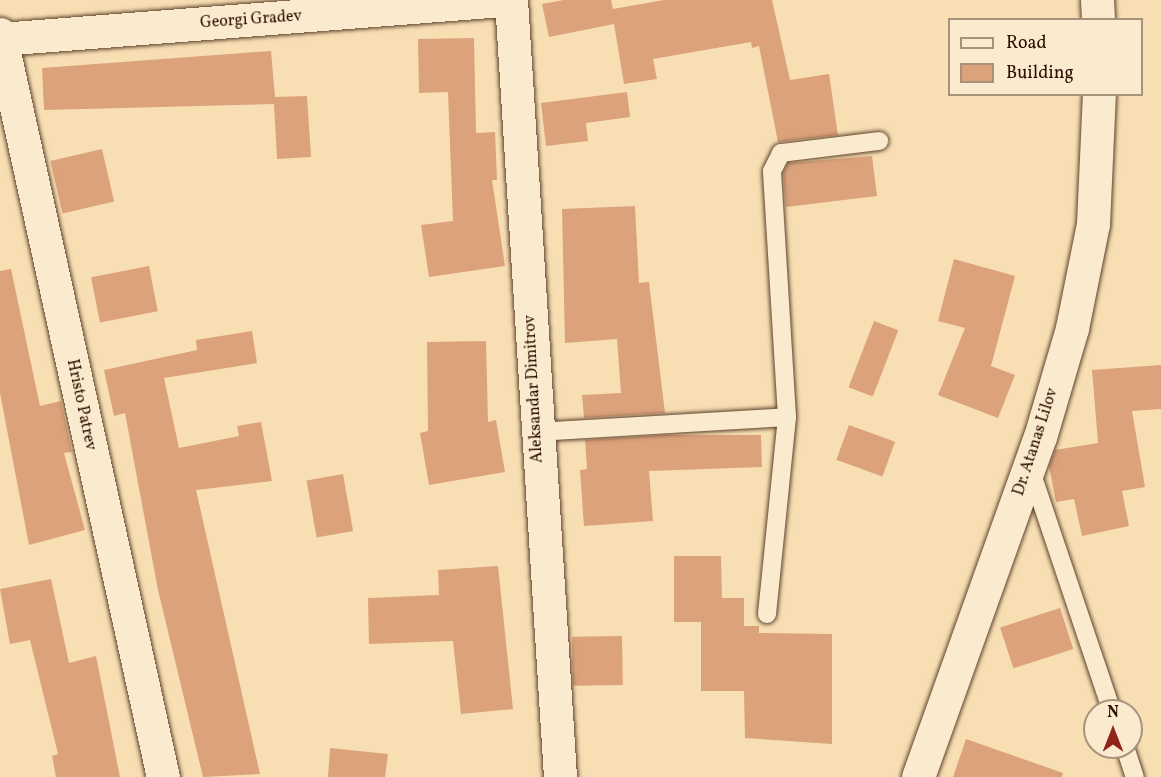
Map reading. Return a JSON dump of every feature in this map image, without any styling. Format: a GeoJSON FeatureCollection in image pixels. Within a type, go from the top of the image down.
{"type":"FeatureCollection","features":[{"type":"Feature","properties":{"kind":"street","name":"Georgi Gradev"},"geometry":{"type":"LineString","coordinates":[[0,37],[502,0]]}},
{"type":"Feature","properties":{"kind":"street","name":"Aleksandar Dimitrov"},"geometry":{"type":"LineString","coordinates":[[512,0],[560,777]]}},
{"type":"Feature","properties":{"kind":"street"},"geometry":{"type":"LineString","coordinates":[[1097,0],[1098,18]]}},
{"type":"Feature","properties":{"kind":"street","name":"Hristo Patrev"},"geometry":{"type":"LineString","coordinates":[[0,37],[163,777]]}},
{"type":"Feature","properties":{"kind":"street","name":"Dr. Atanas Lilov"},"geometry":{"type":"LineString","coordinates":[[918,777],[1029,466],[1072,327],[1094,224],[1099,96]]}},
{"type":"Feature","properties":{"kind":"lane"},"geometry":{"type":"LineString","coordinates":[[767,614],[788,417],[772,171],[781,153],[879,141]]}},
{"type":"Feature","properties":{"kind":"lane"},"geometry":{"type":"LineString","coordinates":[[537,432],[788,417]]}},
{"type":"Feature","properties":{"kind":"lane"},"geometry":{"type":"LineString","coordinates":[[1029,466],[1108,699]]}},
{"type":"Feature","properties":{"kind":"lane"},"geometry":{"type":"LineString","coordinates":[[1129,759],[1135,777]]}},
{"type":"Feature","properties":{"kind":"building"},"geometry":{"type":"Polygon","coordinates":[[[564,0],[611,0],[613,9],[664,0],[772,0],[790,80],[829,74],[838,135],[778,142],[759,46],[752,48],[751,42],[653,59],[657,79],[624,84],[614,24],[549,37],[542,4],[564,0]]]}},
{"type":"Feature","properties":{"kind":"building"},"geometry":{"type":"Polygon","coordinates":[[[474,38],[476,133],[495,132],[497,180],[492,180],[505,266],[429,277],[421,225],[453,221],[448,92],[419,93],[418,39],[474,38]]]}},
{"type":"Feature","properties":{"kind":"building"},"geometry":{"type":"Polygon","coordinates":[[[271,51],[275,97],[307,96],[311,157],[277,159],[274,104],[44,110],[42,68],[271,51]]]}},
{"type":"Feature","properties":{"kind":"building"},"geometry":{"type":"Polygon","coordinates":[[[627,92],[630,117],[586,123],[588,141],[546,146],[541,103],[627,92]]]}},
{"type":"Feature","properties":{"kind":"building"},"geometry":{"type":"Polygon","coordinates":[[[102,149],[114,202],[63,214],[50,161],[102,149]]]}},
{"type":"Feature","properties":{"kind":"building"},"geometry":{"type":"Polygon","coordinates":[[[872,156],[877,196],[786,207],[783,173],[788,163],[872,156]]]}},
{"type":"Feature","properties":{"kind":"building"},"geometry":{"type":"Polygon","coordinates":[[[635,206],[639,283],[649,282],[665,413],[584,418],[582,395],[621,393],[617,339],[565,343],[562,209],[635,206]]]}},
{"type":"Feature","properties":{"kind":"building"},"geometry":{"type":"Polygon","coordinates":[[[954,259],[1015,276],[991,366],[1015,375],[998,418],[938,395],[965,328],[938,321],[954,259]]]}},
{"type":"Feature","properties":{"kind":"building"},"geometry":{"type":"Polygon","coordinates":[[[149,266],[158,311],[100,322],[91,277],[149,266]]]}},
{"type":"Feature","properties":{"kind":"building"},"geometry":{"type":"Polygon","coordinates":[[[11,269],[40,406],[61,401],[72,452],[64,453],[85,530],[29,545],[0,393],[0,271],[11,269]]]}},
{"type":"Feature","properties":{"kind":"building"},"geometry":{"type":"Polygon","coordinates":[[[874,321],[898,330],[873,397],[849,387],[874,321]]]}},
{"type":"Feature","properties":{"kind":"building"},"geometry":{"type":"Polygon","coordinates":[[[252,331],[257,363],[164,378],[179,448],[239,436],[237,426],[261,422],[272,481],[196,490],[260,774],[203,777],[158,590],[125,413],[114,416],[104,370],[197,350],[196,340],[252,331]]]}},
{"type":"Feature","properties":{"kind":"building"},"geometry":{"type":"Polygon","coordinates":[[[486,341],[488,422],[496,420],[505,472],[429,485],[420,433],[428,431],[427,342],[486,341]]]}},
{"type":"Feature","properties":{"kind":"building"},"geometry":{"type":"Polygon","coordinates":[[[1161,365],[1161,409],[1132,411],[1145,487],[1122,491],[1129,526],[1082,536],[1074,499],[1056,502],[1049,466],[1055,450],[1098,443],[1092,370],[1161,365]]]}},
{"type":"Feature","properties":{"kind":"building"},"geometry":{"type":"Polygon","coordinates":[[[849,425],[895,442],[882,477],[836,460],[849,425]]]}},
{"type":"Feature","properties":{"kind":"building"},"geometry":{"type":"Polygon","coordinates":[[[667,435],[761,435],[762,467],[649,471],[653,521],[584,526],[580,470],[587,469],[585,440],[667,435]]]}},
{"type":"Feature","properties":{"kind":"building"},"geometry":{"type":"Polygon","coordinates":[[[343,474],[353,531],[317,538],[307,480],[343,474]]]}},
{"type":"Feature","properties":{"kind":"building"},"geometry":{"type":"Polygon","coordinates":[[[674,556],[721,556],[722,598],[744,598],[744,626],[759,626],[759,633],[832,634],[832,744],[745,738],[744,691],[701,691],[701,622],[674,622],[674,556]]]}},
{"type":"Feature","properties":{"kind":"building"},"geometry":{"type":"Polygon","coordinates":[[[498,566],[513,709],[461,714],[453,641],[369,644],[368,598],[439,595],[438,570],[498,566]]]}},
{"type":"Feature","properties":{"kind":"building"},"geometry":{"type":"Polygon","coordinates":[[[51,579],[69,663],[96,656],[120,777],[56,777],[52,756],[58,754],[30,640],[10,644],[0,589],[51,579]]]}},
{"type":"Feature","properties":{"kind":"building"},"geometry":{"type":"Polygon","coordinates":[[[1060,608],[1073,649],[1013,668],[1000,627],[1060,608]]]}},
{"type":"Feature","properties":{"kind":"building"},"geometry":{"type":"Polygon","coordinates":[[[622,636],[623,685],[573,686],[572,637],[622,636]]]}},
{"type":"Feature","properties":{"kind":"building"},"geometry":{"type":"Polygon","coordinates":[[[966,739],[1063,773],[1062,777],[953,777],[966,739]]]}},
{"type":"Feature","properties":{"kind":"building"},"geometry":{"type":"Polygon","coordinates":[[[330,748],[388,754],[385,777],[328,777],[330,748]]]}}]}
